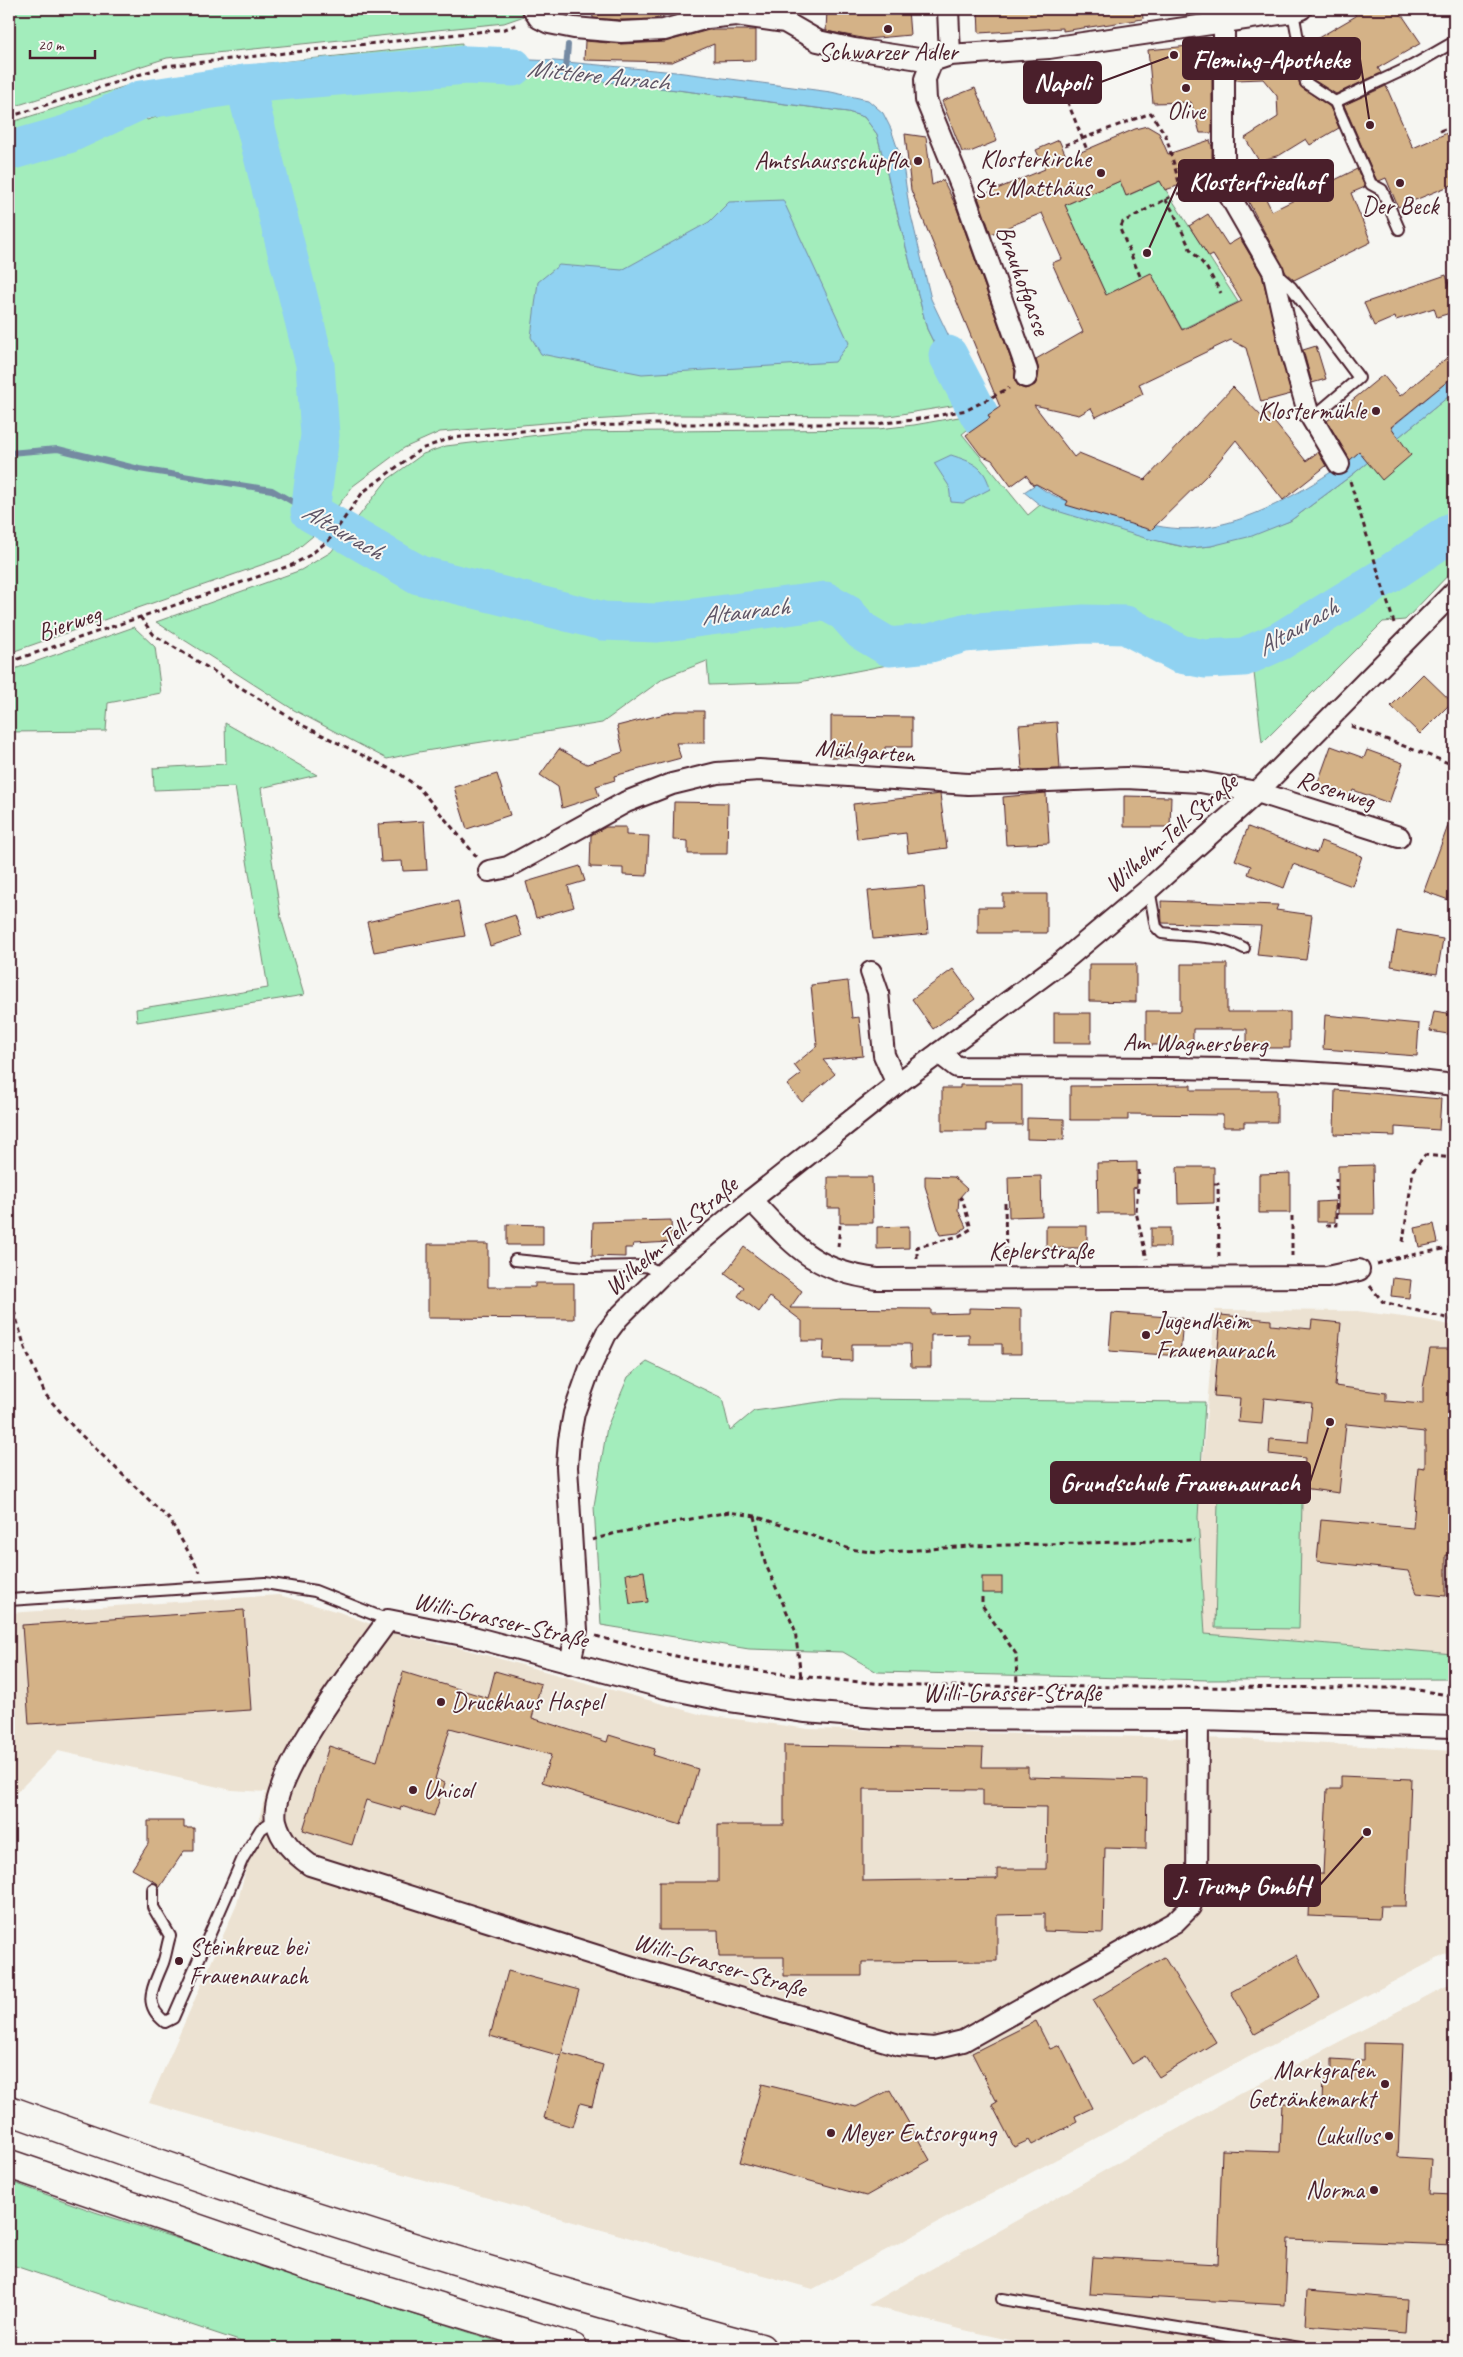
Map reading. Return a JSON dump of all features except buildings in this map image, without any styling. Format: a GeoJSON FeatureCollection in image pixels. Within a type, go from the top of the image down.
{"type":"FeatureCollection","features":[{"type":"Feature","properties":{"kind":"highway"},"geometry":{"type":"LineString","coordinates":[[9,2110],[211,2181],[374,2235],[533,2284],[761,2348]]}},
{"type":"Feature","properties":{"kind":"highway"},"geometry":{"type":"LineString","coordinates":[[9,2164],[301,2264],[573,2348]]}},
{"type":"Feature","properties":{"kind":"street","name":"Brauhofgasse"},"geometry":{"type":"LineString","coordinates":[[948,9],[941,58],[925,79],[926,100],[962,188],[1027,370],[1026,377]]}},
{"type":"Feature","properties":{"kind":"street"},"geometry":{"type":"LineString","coordinates":[[536,13],[549,23],[574,28],[621,32],[664,30],[735,12],[785,22],[818,41],[854,49],[941,58],[1049,48],[1224,24],[1297,11]]}},
{"type":"Feature","properties":{"kind":"street"},"geometry":{"type":"LineString","coordinates":[[1224,24],[1224,186],[1273,271],[1291,352],[1311,419],[1338,464]]}},
{"type":"Feature","properties":{"kind":"street","name":"Wilhelm-Tell-Straße"},"geometry":{"type":"LineString","coordinates":[[570,1663],[576,1630],[567,1467],[570,1431],[580,1390],[606,1334],[631,1303],[662,1274],[750,1200],[897,1084],[1062,962],[1149,889],[1257,792],[1332,719],[1454,592]]}},
{"type":"Feature","properties":{"kind":"street","name":"Mühlgarten"},"geometry":{"type":"LineString","coordinates":[[489,871],[508,867],[626,802],[672,784],[717,773],[759,770],[968,784],[1126,778],[1200,782],[1257,792]]}},
{"type":"Feature","properties":{"kind":"street","name":"Rosenweg"},"geometry":{"type":"LineString","coordinates":[[1257,792],[1400,837]]}},
{"type":"Feature","properties":{"kind":"street"},"geometry":{"type":"LineString","coordinates":[[871,972],[878,992],[884,1055],[897,1084]]}},
{"type":"Feature","properties":{"kind":"street","name":"Am Wagnersberg"},"geometry":{"type":"LineString","coordinates":[[939,1053],[957,1067],[1287,1070],[1357,1074],[1454,1086]]}},
{"type":"Feature","properties":{"kind":"street","name":"Keplerstraße"},"geometry":{"type":"LineString","coordinates":[[750,1200],[796,1247],[813,1260],[833,1270],[854,1276],[877,1279],[1327,1277],[1359,1270]]}},
{"type":"Feature","properties":{"kind":"street","name":"Willi-Grasser-Straße"},"geometry":{"type":"LineString","coordinates":[[1198,1720],[1197,1887],[1190,1907],[1175,1922],[963,2041],[934,2048],[898,2045],[636,1968],[310,1864],[296,1855],[282,1839],[276,1819],[277,1802],[296,1755],[315,1724],[388,1620],[473,1637],[570,1663],[723,1700],[806,1712],[890,1719],[1198,1720],[1454,1727]]}},
{"type":"Feature","properties":{"kind":"lane"},"geometry":{"type":"LineString","coordinates":[[1297,11],[1306,83],[1335,102],[1371,184],[1382,190],[1400,229]]}},
{"type":"Feature","properties":{"kind":"lane"},"geometry":{"type":"LineString","coordinates":[[1335,102],[1412,66],[1454,42]]}},
{"type":"Feature","properties":{"kind":"lane"},"geometry":{"type":"LineString","coordinates":[[1273,271],[1291,286],[1359,378],[1311,419]]}},
{"type":"Feature","properties":{"kind":"lane"},"geometry":{"type":"LineString","coordinates":[[1149,889],[1156,927],[1162,933],[1217,938],[1232,941],[1244,948]]}},
{"type":"Feature","properties":{"kind":"lane"},"geometry":{"type":"LineString","coordinates":[[515,1260],[585,1267],[646,1266],[662,1274]]}},
{"type":"Feature","properties":{"kind":"lane","name":"Willi-Grasser-Straße"},"geometry":{"type":"LineString","coordinates":[[9,1600],[209,1589],[265,1583],[315,1590],[388,1620]]}},
{"type":"Feature","properties":{"kind":"lane"},"geometry":{"type":"LineString","coordinates":[[153,1889],[152,1907],[170,1936],[163,1962],[152,1986],[152,2007],[156,2016],[165,2022],[173,2018],[242,1858],[261,1829],[276,1819]]}},
{"type":"Feature","properties":{"kind":"lane"},"geometry":{"type":"LineString","coordinates":[[1002,2299],[1300,2348]]}},
{"type":"Feature","properties":{"kind":"path"},"geometry":{"type":"LineString","coordinates":[[9,117],[166,66],[505,29],[536,13]]}},
{"type":"Feature","properties":{"kind":"path"},"geometry":{"type":"LineString","coordinates":[[1054,68],[1087,150]]}},
{"type":"Feature","properties":{"kind":"path"},"geometry":{"type":"LineString","coordinates":[[1065,145],[1151,113],[1166,136],[1182,192]]}},
{"type":"Feature","properties":{"kind":"path"},"geometry":{"type":"LineString","coordinates":[[1440,131],[1454,125]]}},
{"type":"Feature","properties":{"kind":"path"},"geometry":{"type":"LineString","coordinates":[[1177,194],[1224,186]]}},
{"type":"Feature","properties":{"kind":"path"},"geometry":{"type":"LineString","coordinates":[[1140,276],[1120,229],[1124,222],[1170,197]]}},
{"type":"Feature","properties":{"kind":"path"},"geometry":{"type":"LineString","coordinates":[[1165,199],[1174,213],[1190,249],[1206,267],[1220,293]]}},
{"type":"Feature","properties":{"kind":"path","name":"Bierweg"},"geometry":{"type":"LineString","coordinates":[[9,662],[292,565],[310,555],[329,540],[363,492],[421,449],[451,438],[564,427],[646,424],[875,424],[913,420],[967,410],[982,404],[1026,377]]}},
{"type":"Feature","properties":{"kind":"path"},"geometry":{"type":"LineString","coordinates":[[1338,464],[1350,479],[1392,620]]}},
{"type":"Feature","properties":{"kind":"path"},"geometry":{"type":"LineString","coordinates":[[140,617],[154,635],[288,716],[400,774],[419,788],[489,871]]}},
{"type":"Feature","properties":{"kind":"path"},"geometry":{"type":"LineString","coordinates":[[1332,719],[1454,765]]}},
{"type":"Feature","properties":{"kind":"path"},"geometry":{"type":"LineString","coordinates":[[1403,1242],[1413,1170],[1425,1155],[1454,1158]]}},
{"type":"Feature","properties":{"kind":"path"},"geometry":{"type":"LineString","coordinates":[[1139,1170],[1136,1212],[1147,1257],[1148,1277]]}},
{"type":"Feature","properties":{"kind":"path"},"geometry":{"type":"LineString","coordinates":[[1326,1225],[1337,1225],[1336,1179]]}},
{"type":"Feature","properties":{"kind":"path"},"geometry":{"type":"LineString","coordinates":[[1214,1184],[1218,1184],[1219,1276]]}},
{"type":"Feature","properties":{"kind":"path"},"geometry":{"type":"LineString","coordinates":[[917,1278],[917,1247],[959,1236],[971,1229],[963,1201],[960,1197]]}},
{"type":"Feature","properties":{"kind":"path"},"geometry":{"type":"LineString","coordinates":[[1005,1203],[1007,1278]]}},
{"type":"Feature","properties":{"kind":"path"},"geometry":{"type":"LineString","coordinates":[[1292,1216],[1292,1277]]}},
{"type":"Feature","properties":{"kind":"path"},"geometry":{"type":"LineString","coordinates":[[1454,1247],[1396,1258],[1359,1270],[1383,1302],[1454,1320]]}},
{"type":"Feature","properties":{"kind":"path"},"geometry":{"type":"LineString","coordinates":[[9,1294],[25,1348],[45,1394],[76,1430],[170,1520],[209,1589]]}},
{"type":"Feature","properties":{"kind":"path"},"geometry":{"type":"LineString","coordinates":[[572,1546],[616,1533],[729,1512],[755,1516],[850,1549],[877,1553],[970,1546],[1194,1540]]}},
{"type":"Feature","properties":{"kind":"path"},"geometry":{"type":"LineString","coordinates":[[755,1516],[765,1563],[795,1630],[801,1677]]}},
{"type":"Feature","properties":{"kind":"path"},"geometry":{"type":"LineString","coordinates":[[982,1597],[982,1605],[1016,1654],[1017,1686]]}},
{"type":"Feature","properties":{"kind":"path"},"geometry":{"type":"LineString","coordinates":[[576,1630],[635,1647],[713,1664],[801,1677],[920,1686],[1406,1688],[1454,1696]]}},
{"type":"Feature","properties":{"kind":"shaded area"},"geometry":{"type":"Polygon","coordinates":[[[1215,1310],[1357,1311],[1426,1320],[1454,1326],[1454,1654],[1205,1634],[1198,1517],[1215,1310]]]}},
{"type":"Feature","properties":{"kind":"shaded area"},"geometry":{"type":"Polygon","coordinates":[[[279,1595],[339,1612],[402,1636],[468,1650],[699,1714],[809,1729],[1238,1739],[1454,1751],[1454,1950],[1201,2082],[813,2289],[149,2103],[237,1904],[266,1792],[232,1790],[58,1751],[9,1800],[9,1613],[279,1595]]]}},
{"type":"Feature","properties":{"kind":"shaded area"},"geometry":{"type":"Polygon","coordinates":[[[1454,1982],[1454,2348],[1046,2348],[964,2330],[868,2305],[1239,2094],[1454,1982]]]}},
{"type":"Feature","properties":{"kind":"green space"},"geometry":{"type":"Polygon","coordinates":[[[9,9],[526,9],[530,14],[504,23],[167,58],[9,108],[9,9]]]}},
{"type":"Feature","properties":{"kind":"green space"},"geometry":{"type":"Polygon","coordinates":[[[462,43],[461,71],[558,77],[655,87],[848,112],[864,117],[877,134],[927,329],[964,404],[889,416],[674,415],[440,432],[404,448],[353,486],[319,531],[290,555],[9,653],[9,123],[126,86],[147,120],[238,92],[232,67],[462,43]]]}},
{"type":"Feature","properties":{"kind":"green space"},"geometry":{"type":"Polygon","coordinates":[[[1120,181],[1127,196],[1160,181],[1238,302],[1182,329],[1151,274],[1109,302],[1065,205],[1120,181]]]}},
{"type":"Feature","properties":{"kind":"green space"},"geometry":{"type":"Polygon","coordinates":[[[1454,392],[1454,569],[1405,620],[1383,622],[1262,743],[1253,664],[1203,672],[1184,668],[1120,636],[997,644],[799,682],[709,685],[707,661],[664,678],[602,723],[419,752],[387,759],[294,710],[156,622],[301,570],[331,552],[387,480],[423,454],[446,446],[564,432],[878,429],[970,415],[976,423],[962,434],[1028,515],[1040,505],[1189,548],[1211,546],[1290,521],[1352,475],[1454,392]]]}},
{"type":"Feature","properties":{"kind":"green space"},"geometry":{"type":"Polygon","coordinates":[[[134,627],[155,647],[161,693],[108,703],[106,731],[9,732],[9,671],[134,627]]]}},
{"type":"Feature","properties":{"kind":"green space"},"geometry":{"type":"Polygon","coordinates":[[[225,723],[317,775],[261,788],[281,918],[304,995],[137,1022],[136,1009],[268,988],[235,787],[154,790],[153,768],[226,764],[225,723]]]}},
{"type":"Feature","properties":{"kind":"green space"},"geometry":{"type":"Polygon","coordinates":[[[647,1362],[722,1398],[730,1431],[754,1411],[842,1399],[1205,1402],[1198,1517],[1205,1634],[1454,1654],[1454,1679],[1208,1680],[877,1672],[843,1652],[749,1649],[601,1625],[594,1506],[607,1427],[628,1377],[647,1362]]]}},
{"type":"Feature","properties":{"kind":"green space"},"geometry":{"type":"Polygon","coordinates":[[[1218,1501],[1302,1502],[1299,1629],[1215,1628],[1218,1501]]]}},
{"type":"Feature","properties":{"kind":"green space"},"geometry":{"type":"Polygon","coordinates":[[[9,2181],[95,2212],[518,2348],[260,2348],[9,2264],[9,2181]]]}},
{"type":"Feature","properties":{"kind":"water"},"geometry":{"type":"Polygon","coordinates":[[[461,57],[555,61],[676,72],[831,92],[868,100],[883,113],[891,129],[903,165],[909,207],[931,299],[979,399],[964,404],[927,329],[877,134],[864,117],[848,112],[655,87],[558,77],[461,71],[461,57]]]}},
{"type":"Feature","properties":{"kind":"water"},"geometry":{"type":"Polygon","coordinates":[[[783,200],[849,343],[835,362],[642,374],[541,354],[531,337],[538,282],[559,265],[622,270],[709,222],[729,202],[783,200]]]}},
{"type":"Feature","properties":{"kind":"water"},"geometry":{"type":"Polygon","coordinates":[[[1454,376],[1454,392],[1352,475],[1290,521],[1252,536],[1211,546],[1189,548],[1145,538],[1054,510],[1040,505],[1024,492],[1036,484],[1051,494],[1070,502],[1155,526],[1171,528],[1208,527],[1246,517],[1285,500],[1323,478],[1394,425],[1454,376]]]}},
{"type":"Feature","properties":{"kind":"water"},"geometry":{"type":"Polygon","coordinates":[[[951,455],[971,463],[981,470],[988,481],[990,489],[963,503],[951,502],[949,486],[934,463],[951,455]]]}},
{"type":"Feature","properties":{"kind":"waterway"},"geometry":{"type":"LineString","coordinates":[[566,69],[568,45]]}},
{"type":"Feature","properties":{"kind":"waterway","name":"Mittlere Aurach"},"geometry":{"type":"LineString","coordinates":[[9,151],[68,134],[141,100],[245,84],[466,65],[513,67]]}},
{"type":"Feature","properties":{"kind":"waterway","name":"Altaurach"},"geometry":{"type":"LineString","coordinates":[[245,84],[315,364],[320,435],[310,512],[419,575],[603,621],[657,623],[825,601],[845,612],[862,631],[889,647],[930,643],[964,633],[1084,624],[1126,625],[1180,654],[1205,659],[1244,657],[1280,641],[1389,574],[1454,531]]}},
{"type":"Feature","properties":{"kind":"waterway","name":"Mittlere Aurach"},"geometry":{"type":"LineString","coordinates":[[948,355],[980,416]]}},
{"type":"Feature","properties":{"kind":"waterway","name":"Altaurach"},"geometry":{"type":"LineString","coordinates":[[9,453],[58,449],[139,469],[272,490],[310,512]]}},
{"type":"Feature","properties":{"kind":"place","name":"Schwarzer Adler"},"geometry":{"type":"Point","coordinates":[888,29]}},
{"type":"Feature","properties":{"kind":"place","name":"Napoli"},"geometry":{"type":"Point","coordinates":[1174,55]}},
{"type":"Feature","properties":{"kind":"place","name":"Olive"},"geometry":{"type":"Point","coordinates":[1186,88]}},
{"type":"Feature","properties":{"kind":"place","name":"Fleming-Apotheke"},"geometry":{"type":"Point","coordinates":[1370,125]}},
{"type":"Feature","properties":{"kind":"place","name":"Amtshausschüpfla"},"geometry":{"type":"Point","coordinates":[918,161]}},
{"type":"Feature","properties":{"kind":"place","name":"Klosterkirche St. Matthäus"},"geometry":{"type":"Point","coordinates":[1101,173]}},
{"type":"Feature","properties":{"kind":"place","name":"Der Beck"},"geometry":{"type":"Point","coordinates":[1400,183]}},
{"type":"Feature","properties":{"kind":"place","name":"Klosterfriedhof"},"geometry":{"type":"Point","coordinates":[1147,253]}},
{"type":"Feature","properties":{"kind":"place","name":"Klostermühle"},"geometry":{"type":"Point","coordinates":[1376,411]}},
{"type":"Feature","properties":{"kind":"place","name":"Jugendheim Frauenaurach"},"geometry":{"type":"Point","coordinates":[1146,1335]}},
{"type":"Feature","properties":{"kind":"place","name":"Grundschule Frauenaurach"},"geometry":{"type":"Point","coordinates":[1330,1422]}},
{"type":"Feature","properties":{"kind":"place","name":"Druckhaus Haspel"},"geometry":{"type":"Point","coordinates":[441,1702]}},
{"type":"Feature","properties":{"kind":"place","name":"Unicol"},"geometry":{"type":"Point","coordinates":[413,1790]}},
{"type":"Feature","properties":{"kind":"place","name":"J. Trump GmbH"},"geometry":{"type":"Point","coordinates":[1367,1832]}},
{"type":"Feature","properties":{"kind":"place","name":"Steinkreuz bei Frauenaurach"},"geometry":{"type":"Point","coordinates":[179,1961]}},
{"type":"Feature","properties":{"kind":"place","name":"Markgrafen Getränkemarkt"},"geometry":{"type":"Point","coordinates":[1385,2084]}},
{"type":"Feature","properties":{"kind":"place","name":"Meyer Entsorgung"},"geometry":{"type":"Point","coordinates":[831,2133]}},
{"type":"Feature","properties":{"kind":"place","name":"Lukullus"},"geometry":{"type":"Point","coordinates":[1389,2136]}},
{"type":"Feature","properties":{"kind":"place","name":"Norma"},"geometry":{"type":"Point","coordinates":[1374,2190]}}]}
